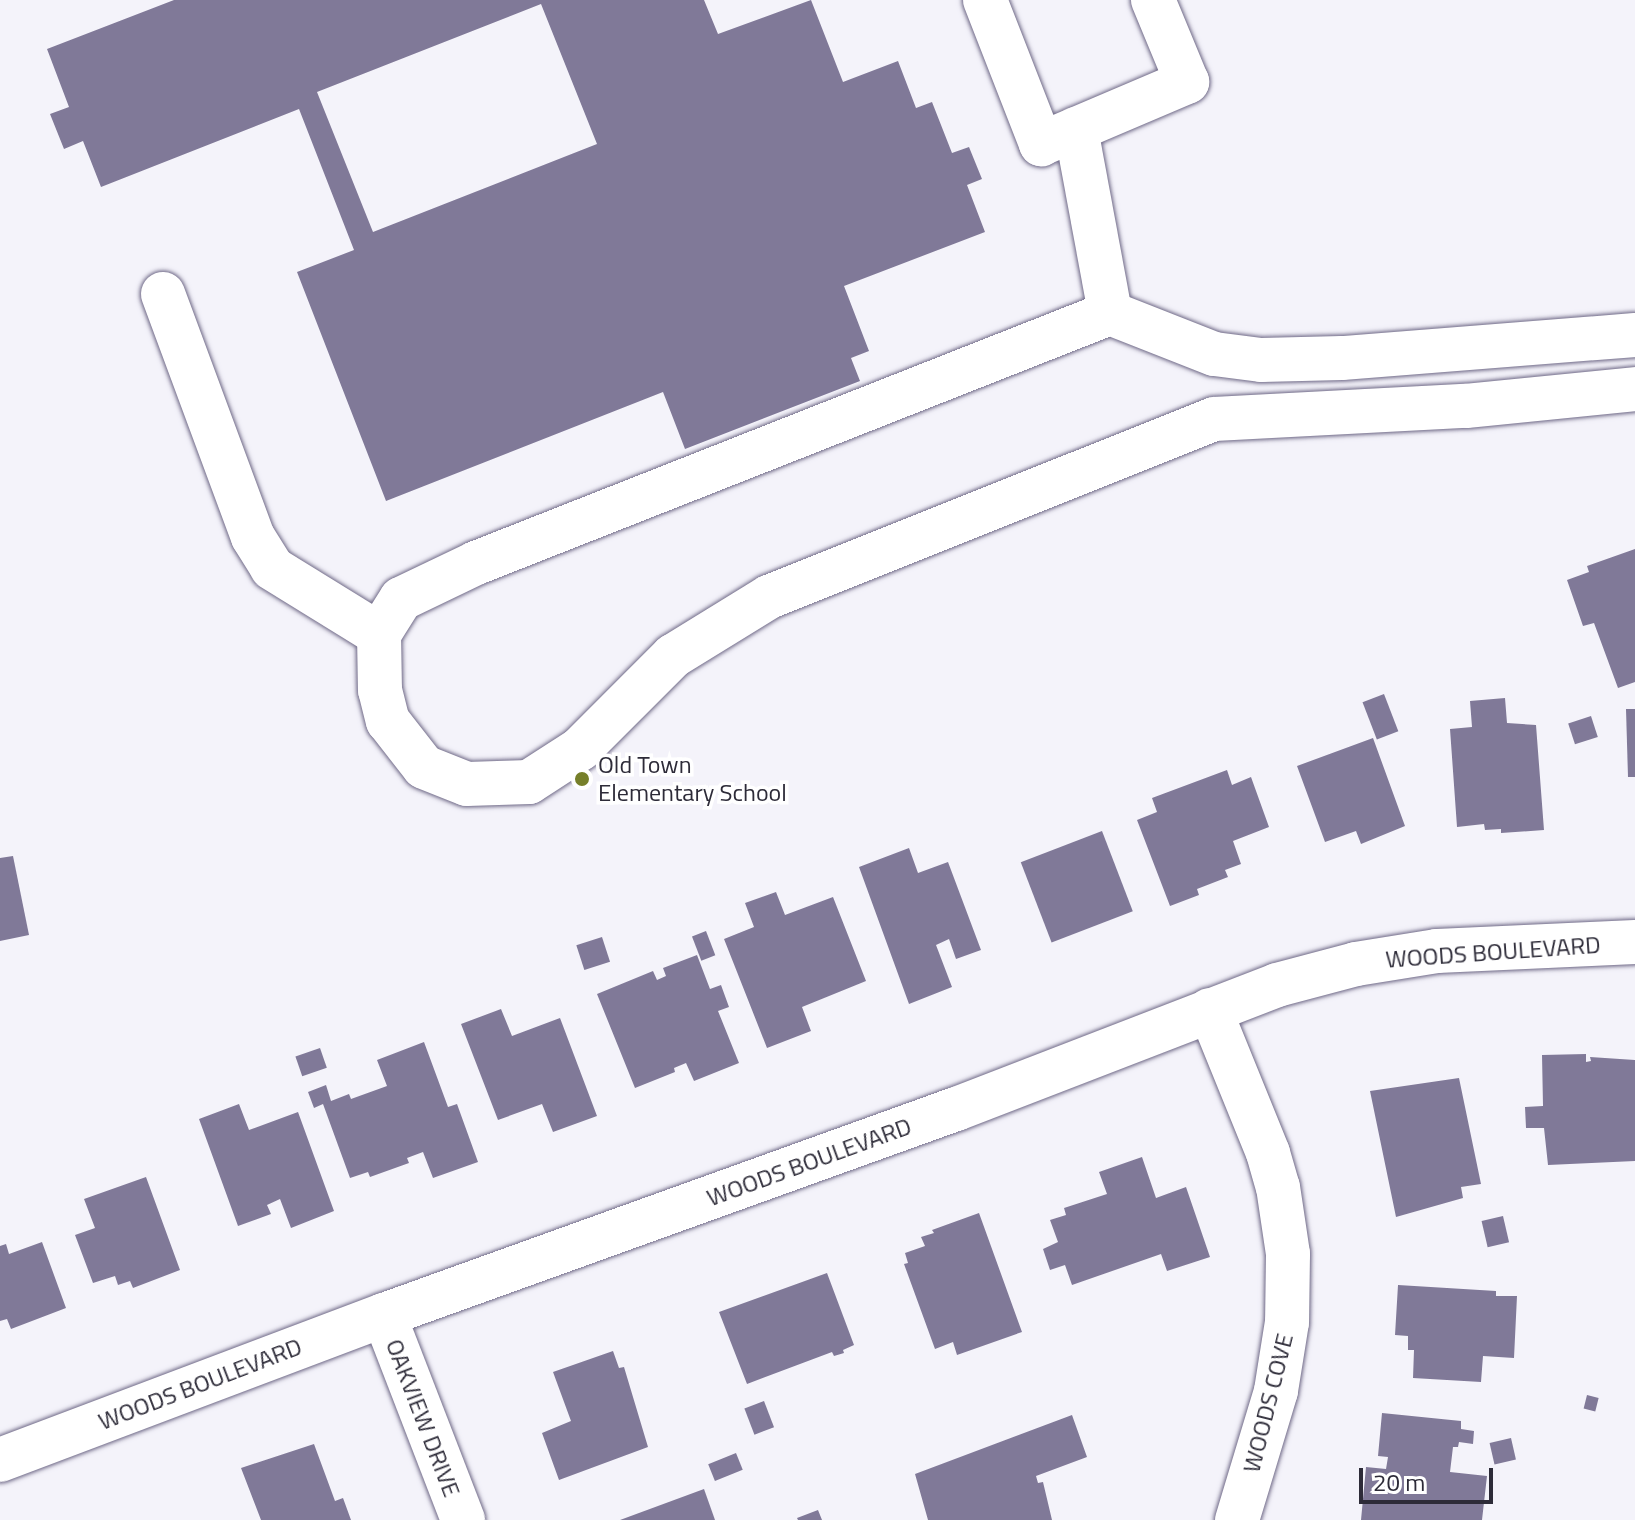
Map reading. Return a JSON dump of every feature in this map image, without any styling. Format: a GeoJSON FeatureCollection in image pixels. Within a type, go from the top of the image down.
{"type":"FeatureCollection","features":[{"type":"Feature","properties":{"kind":"street"},"geometry":{"type":"LineString","coordinates":[[985,0],[1041,144],[1187,82],[1153,0]]}},
{"type":"Feature","properties":{"kind":"street"},"geometry":{"type":"LineString","coordinates":[[1076,129],[1110,313]]}},
{"type":"Feature","properties":{"kind":"street"},"geometry":{"type":"LineString","coordinates":[[163,294],[253,537],[272,568],[379,634]]}},
{"type":"Feature","properties":{"kind":"street"},"geometry":{"type":"LineString","coordinates":[[1635,335],[1342,358],[1261,360],[1214,354],[1110,313],[476,563],[401,599],[379,634],[380,690],[388,721],[424,767],[467,784],[529,782],[580,749],[673,656],[769,597],[1214,419],[1466,406],[1635,389]]}},
{"type":"Feature","properties":{"kind":"street"},"geometry":{"type":"LineString","coordinates":[[1214,354],[1214,419]]}},
{"type":"Feature","properties":{"kind":"street","name":"WOODS BOULEVARD"},"geometry":{"type":"LineString","coordinates":[[0,1460],[384,1315],[956,1109],[1277,985],[1369,962],[1437,951],[1635,942]]}},
{"type":"Feature","properties":{"kind":"street","name":"WOODS COVE"},"geometry":{"type":"LineString","coordinates":[[1210,1010],[1268,1153],[1278,1187],[1288,1254],[1287,1322],[1276,1391],[1237,1520]]}},
{"type":"Feature","properties":{"kind":"street","name":"OAKVIEW DRIVE"},"geometry":{"type":"LineString","coordinates":[[384,1315],[463,1520]]}},
{"type":"Feature","properties":{"kind":"building"},"geometry":{"type":"Polygon","coordinates":[[[174,0],[704,0],[718,34],[811,0],[843,82],[898,61],[916,108],[932,102],[952,153],[969,147],[982,179],[967,185],[985,232],[844,286],[869,351],[851,358],[860,381],[685,449],[663,392],[386,501],[297,272],[354,250],[299,109],[101,187],[83,141],[64,149],[50,114],[69,107],[47,49],[174,0]],[[541,4],[317,92],[373,232],[597,144],[541,4]]]}},
{"type":"Feature","properties":{"kind":"building"},"geometry":{"type":"Polygon","coordinates":[[[1635,549],[1635,682],[1618,688],[1594,623],[1583,626],[1567,580],[1589,572],[1587,566],[1635,549]]]}},
{"type":"Feature","properties":{"kind":"building"},"geometry":{"type":"Polygon","coordinates":[[[1384,694],[1398,731],[1377,740],[1363,702],[1384,694]]]}},
{"type":"Feature","properties":{"kind":"building"},"geometry":{"type":"Polygon","coordinates":[[[1505,698],[1507,723],[1536,725],[1544,830],[1501,833],[1501,829],[1485,830],[1484,824],[1457,827],[1450,729],[1472,727],[1470,701],[1505,698]]]}},
{"type":"Feature","properties":{"kind":"building"},"geometry":{"type":"Polygon","coordinates":[[[1626,709],[1635,709],[1635,777],[1628,777],[1626,709]]]}},
{"type":"Feature","properties":{"kind":"building"},"geometry":{"type":"Polygon","coordinates":[[[1591,716],[1598,737],[1575,744],[1568,723],[1591,716]]]}},
{"type":"Feature","properties":{"kind":"building"},"geometry":{"type":"Polygon","coordinates":[[[1373,738],[1405,826],[1361,844],[1356,831],[1325,842],[1297,766],[1373,738]]]}},
{"type":"Feature","properties":{"kind":"building"},"geometry":{"type":"Polygon","coordinates":[[[1227,770],[1232,785],[1251,777],[1269,827],[1233,841],[1241,864],[1225,870],[1228,877],[1197,889],[1199,895],[1170,906],[1137,820],[1157,812],[1152,798],[1227,770]]]}},
{"type":"Feature","properties":{"kind":"building"},"geometry":{"type":"Polygon","coordinates":[[[1102,831],[1133,911],[1052,942],[1021,862],[1102,831]]]}},
{"type":"Feature","properties":{"kind":"building"},"geometry":{"type":"Polygon","coordinates":[[[909,848],[918,873],[948,862],[981,950],[956,959],[949,939],[936,945],[952,987],[909,1004],[859,867],[909,848]]]}},
{"type":"Feature","properties":{"kind":"building"},"geometry":{"type":"Polygon","coordinates":[[[13,856],[29,935],[0,941],[0,858],[13,856]]]}},
{"type":"Feature","properties":{"kind":"building"},"geometry":{"type":"Polygon","coordinates":[[[776,892],[785,915],[833,897],[866,981],[802,1007],[811,1031],[767,1048],[724,939],[754,927],[745,903],[776,892]]]}},
{"type":"Feature","properties":{"kind":"building"},"geometry":{"type":"Polygon","coordinates":[[[706,931],[715,955],[701,961],[692,936],[706,931]]]}},
{"type":"Feature","properties":{"kind":"building"},"geometry":{"type":"Polygon","coordinates":[[[602,937],[610,962],[584,970],[576,945],[602,937]]]}},
{"type":"Feature","properties":{"kind":"building"},"geometry":{"type":"Polygon","coordinates":[[[697,955],[710,989],[721,985],[729,1007],[718,1011],[739,1063],[694,1081],[686,1063],[674,1068],[675,1072],[635,1088],[597,994],[653,971],[657,980],[666,976],[663,968],[697,955]]]}},
{"type":"Feature","properties":{"kind":"building"},"geometry":{"type":"Polygon","coordinates":[[[501,1009],[512,1036],[560,1018],[597,1116],[553,1132],[542,1104],[498,1120],[461,1024],[501,1009]]]}},
{"type":"Feature","properties":{"kind":"building"},"geometry":{"type":"Polygon","coordinates":[[[424,1042],[448,1107],[457,1104],[478,1162],[433,1178],[423,1152],[407,1158],[409,1163],[370,1177],[368,1172],[350,1178],[323,1104],[314,1108],[308,1092],[326,1085],[331,1101],[349,1094],[351,1099],[387,1086],[377,1060],[424,1042]]]}},
{"type":"Feature","properties":{"kind":"building"},"geometry":{"type":"Polygon","coordinates":[[[320,1048],[327,1068],[302,1076],[295,1056],[320,1048]]]}},
{"type":"Feature","properties":{"kind":"building"},"geometry":{"type":"Polygon","coordinates":[[[1586,1054],[1586,1062],[1591,1061],[1590,1057],[1635,1060],[1635,1161],[1548,1165],[1544,1128],[1526,1128],[1525,1107],[1543,1106],[1542,1055],[1586,1054]]]}},
{"type":"Feature","properties":{"kind":"building"},"geometry":{"type":"Polygon","coordinates":[[[1459,1078],[1481,1184],[1461,1187],[1463,1198],[1396,1217],[1370,1091],[1459,1078]]]}},
{"type":"Feature","properties":{"kind":"building"},"geometry":{"type":"Polygon","coordinates":[[[239,1104],[249,1130],[298,1112],[334,1211],[291,1228],[280,1199],[267,1205],[271,1214],[238,1226],[199,1119],[239,1104]]]}},
{"type":"Feature","properties":{"kind":"building"},"geometry":{"type":"Polygon","coordinates":[[[1142,1157],[1156,1198],[1186,1187],[1210,1257],[1167,1271],[1161,1254],[1072,1285],[1065,1265],[1050,1270],[1043,1249],[1058,1242],[1050,1220],[1066,1215],[1064,1208],[1107,1194],[1099,1172],[1142,1157]]]}},
{"type":"Feature","properties":{"kind":"building"},"geometry":{"type":"Polygon","coordinates":[[[146,1177],[180,1270],[133,1288],[130,1281],[118,1285],[115,1276],[93,1283],[75,1235],[95,1228],[84,1199],[146,1177]]]}},
{"type":"Feature","properties":{"kind":"building"},"geometry":{"type":"Polygon","coordinates":[[[979,1213],[1022,1332],[957,1355],[953,1342],[935,1349],[904,1264],[908,1263],[905,1253],[925,1246],[921,1237],[934,1233],[932,1230],[979,1213]]]}},
{"type":"Feature","properties":{"kind":"building"},"geometry":{"type":"Polygon","coordinates":[[[1503,1216],[1509,1242],[1488,1247],[1482,1221],[1503,1216]]]}},
{"type":"Feature","properties":{"kind":"building"},"geometry":{"type":"Polygon","coordinates":[[[42,1242],[66,1308],[11,1329],[7,1319],[0,1321],[0,1246],[6,1244],[9,1254],[42,1242]]]}},
{"type":"Feature","properties":{"kind":"building"},"geometry":{"type":"Polygon","coordinates":[[[827,1273],[854,1345],[843,1350],[844,1353],[834,1356],[832,1352],[747,1384],[719,1312],[827,1273]]]}},
{"type":"Feature","properties":{"kind":"building"},"geometry":{"type":"Polygon","coordinates":[[[1398,1285],[1496,1291],[1496,1296],[1517,1296],[1514,1358],[1483,1356],[1481,1382],[1413,1378],[1414,1350],[1408,1350],[1408,1336],[1395,1335],[1398,1285]]]}},
{"type":"Feature","properties":{"kind":"building"},"geometry":{"type":"Polygon","coordinates":[[[613,1351],[619,1368],[624,1367],[648,1447],[559,1480],[542,1433],[571,1421],[553,1372],[613,1351]]]}},
{"type":"Feature","properties":{"kind":"building"},"geometry":{"type":"Polygon","coordinates":[[[1587,1395],[1599,1398],[1595,1411],[1584,1409],[1587,1395]]]}},
{"type":"Feature","properties":{"kind":"building"},"geometry":{"type":"Polygon","coordinates":[[[764,1401],[774,1427],[754,1435],[744,1409],[764,1401]]]}},
{"type":"Feature","properties":{"kind":"building"},"geometry":{"type":"Polygon","coordinates":[[[1382,1413],[1461,1421],[1461,1429],[1474,1431],[1473,1444],[1459,1442],[1458,1447],[1453,1447],[1450,1472],[1487,1476],[1482,1520],[1361,1520],[1366,1467],[1386,1469],[1388,1457],[1378,1456],[1382,1413]]]}},
{"type":"Feature","properties":{"kind":"building"},"geometry":{"type":"Polygon","coordinates":[[[1072,1415],[1087,1457],[1036,1476],[1038,1483],[1043,1482],[1052,1520],[928,1520],[915,1474],[1072,1415]]]}},
{"type":"Feature","properties":{"kind":"building"},"geometry":{"type":"Polygon","coordinates":[[[1511,1438],[1516,1459],[1495,1464],[1490,1443],[1511,1438]]]}},
{"type":"Feature","properties":{"kind":"building"},"geometry":{"type":"Polygon","coordinates":[[[314,1444],[335,1501],[343,1498],[351,1520],[261,1520],[241,1468],[314,1444]]]}},
{"type":"Feature","properties":{"kind":"building"},"geometry":{"type":"Polygon","coordinates":[[[736,1453],[743,1470],[715,1481],[708,1464],[736,1453]]]}},
{"type":"Feature","properties":{"kind":"building"},"geometry":{"type":"Polygon","coordinates":[[[704,1489],[715,1520],[620,1520],[704,1489]]]}},
{"type":"Feature","properties":{"kind":"building"},"geometry":{"type":"Polygon","coordinates":[[[818,1510],[822,1520],[797,1518],[818,1510]]]}},
{"type":"Feature","properties":{"kind":"place","name":"Old Town Elementary School"},"geometry":{"type":"Point","coordinates":[582,779]}}]}
